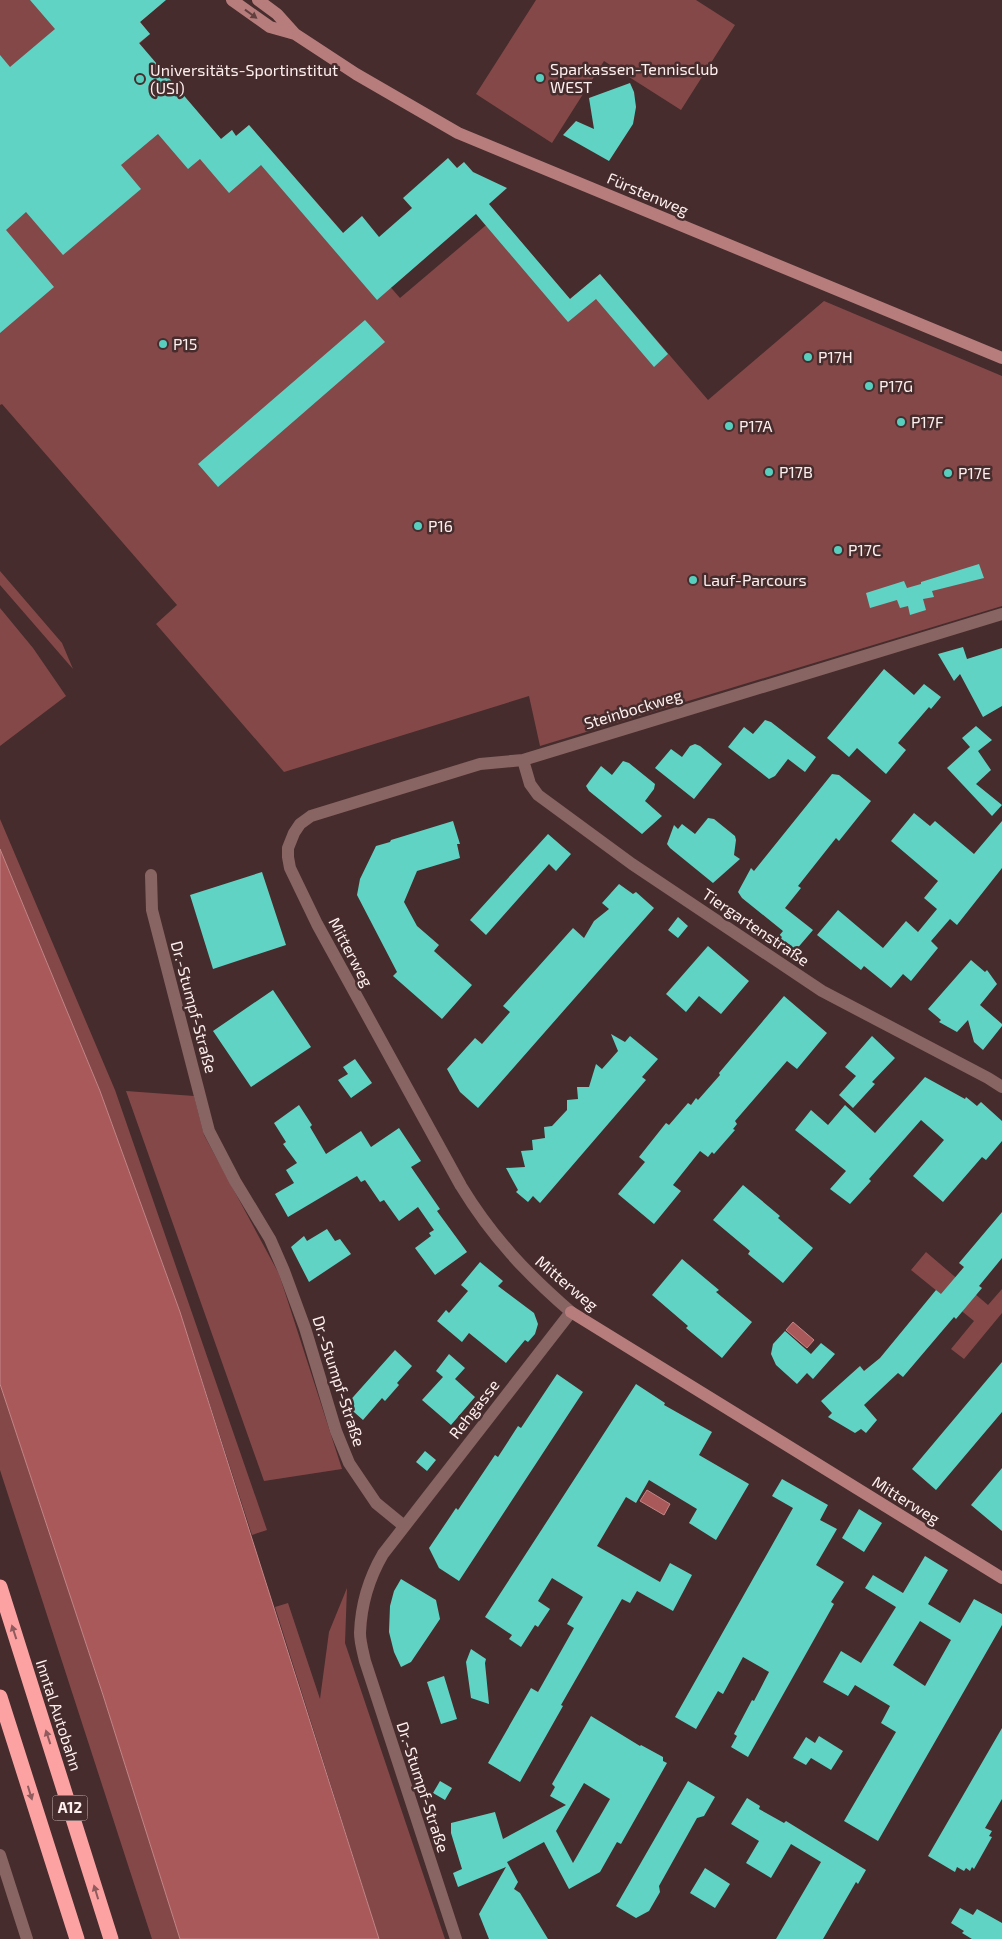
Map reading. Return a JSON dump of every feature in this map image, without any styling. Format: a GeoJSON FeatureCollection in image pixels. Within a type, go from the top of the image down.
{"type":"FeatureCollection","features":[{"type":"Feature","properties":{"kind":"highway","name":"Inntal Autobahn"},"geometry":{"type":"LineString","coordinates":[[0,1588],[111,1939]]}},
{"type":"Feature","properties":{"kind":"highway","name":"A12"},"geometry":{"type":"LineString","coordinates":[[0,1696],[76,1939]]}},
{"type":"Feature","properties":{"kind":"street","name":"Fürstenweg"},"geometry":{"type":"LineString","coordinates":[[232,0],[270,27],[295,34]]}},
{"type":"Feature","properties":{"kind":"street","name":"Fürstenweg"},"geometry":{"type":"LineString","coordinates":[[258,0],[277,14],[295,34],[356,74],[458,133],[1002,358]]}},
{"type":"Feature","properties":{"kind":"street","name":"Steinbockweg"},"geometry":{"type":"LineString","coordinates":[[288,848],[300,824],[311,816],[480,764],[523,760],[1002,614]]}},
{"type":"Feature","properties":{"kind":"street","name":"Tiergartenstraße"},"geometry":{"type":"LineString","coordinates":[[523,760],[530,784],[538,795],[632,864],[822,991],[1002,1087]]}},
{"type":"Feature","properties":{"kind":"street","name":"Mitterweg"},"geometry":{"type":"LineString","coordinates":[[288,848],[290,868],[317,924],[472,1204],[511,1256],[571,1312],[1002,1578]]}},
{"type":"Feature","properties":{"kind":"street","name":"Dr.-Stumpf-Straße"},"geometry":{"type":"LineString","coordinates":[[151,875],[152,910],[209,1131],[235,1181],[270,1239],[284,1271],[305,1328],[336,1432],[349,1463],[376,1503],[404,1526],[383,1554],[372,1573],[366,1591],[360,1634],[365,1661],[456,1939]]}},
{"type":"Feature","properties":{"kind":"street","name":"Rehgasse"},"geometry":{"type":"LineString","coordinates":[[404,1526],[571,1312]]}},
{"type":"Feature","properties":{"kind":"street"},"geometry":{"type":"LineString","coordinates":[[0,1855],[27,1939]]}},
{"type":"Feature","properties":{"kind":"shaded area"},"geometry":{"type":"Polygon","coordinates":[[[0,0],[158,0],[161,4],[140,22],[150,34],[139,44],[221,139],[232,130],[236,136],[249,125],[400,298],[498,215],[570,299],[600,274],[708,400],[824,301],[1002,376],[1002,606],[540,746],[529,696],[284,772],[156,624],[177,605],[2,404],[0,405],[0,0]]]}},
{"type":"Feature","properties":{"kind":"shaded area","name":"Sparkassen-Tennisclub WEST"},"geometry":{"type":"Polygon","coordinates":[[[536,0],[696,0],[735,25],[681,110],[604,61],[552,143],[476,94],[536,0]]]}},
{"type":"Feature","properties":{"kind":"shaded area"},"geometry":{"type":"Polygon","coordinates":[[[0,571],[62,643],[73,669],[0,585],[0,571]]]}},
{"type":"Feature","properties":{"kind":"shaded area"},"geometry":{"type":"Polygon","coordinates":[[[0,608],[33,648],[66,696],[0,746],[0,608]]]}},
{"type":"Feature","properties":{"kind":"shaded area"},"geometry":{"type":"Polygon","coordinates":[[[0,819],[115,1090],[267,1530],[252,1535],[180,1312],[100,1091],[0,849],[0,819]]]}},
{"type":"Feature","properties":{"kind":"shaded area"},"geometry":{"type":"Polygon","coordinates":[[[0,849],[100,1091],[180,1312],[379,1939],[180,1939],[103,1695],[0,1384],[0,849]]]}},
{"type":"Feature","properties":{"kind":"shaded area"},"geometry":{"type":"Polygon","coordinates":[[[126,1091],[194,1096],[204,1135],[279,1274],[342,1469],[264,1481],[126,1091]]]}},
{"type":"Feature","properties":{"kind":"shaded area"},"geometry":{"type":"Polygon","coordinates":[[[926,1252],[988,1305],[1002,1289],[1002,1313],[964,1359],[951,1349],[974,1321],[911,1270],[926,1252]]]}},
{"type":"Feature","properties":{"kind":"shaded area"},"geometry":{"type":"Polygon","coordinates":[[[793,1322],[814,1340],[807,1348],[786,1330],[793,1322]]]}},
{"type":"Feature","properties":{"kind":"shaded area"},"geometry":{"type":"Polygon","coordinates":[[[0,1384],[103,1695],[180,1939],[152,1939],[0,1470],[0,1384]]]}},
{"type":"Feature","properties":{"kind":"shaded area"},"geometry":{"type":"Polygon","coordinates":[[[647,1490],[670,1504],[664,1515],[640,1501],[647,1490]]]}},
{"type":"Feature","properties":{"kind":"shaded area"},"geometry":{"type":"Polygon","coordinates":[[[347,1588],[345,1643],[445,1939],[379,1939],[275,1607],[288,1603],[320,1699],[329,1632],[347,1588]]]}},
{"type":"Feature","properties":{"kind":"building"},"geometry":{"type":"Polygon","coordinates":[[[30,0],[166,0],[140,22],[150,34],[139,43],[221,139],[232,130],[236,136],[249,125],[343,233],[362,216],[379,237],[412,208],[403,198],[448,158],[457,168],[464,162],[473,172],[507,188],[489,204],[570,299],[600,274],[668,354],[654,367],[596,299],[568,322],[476,214],[377,300],[261,165],[229,193],[200,159],[188,169],[158,134],[121,165],[141,189],[63,255],[26,212],[6,230],[54,287],[0,333],[0,55],[10,67],[55,29],[30,0]]]}},
{"type":"Feature","properties":{"kind":"building","name":"Sparkassen-Tennisclub WEST"},"geometry":{"type":"Polygon","coordinates":[[[630,83],[634,92],[636,107],[633,124],[609,161],[563,135],[576,121],[594,129],[589,98],[630,83]]]}},
{"type":"Feature","properties":{"kind":"building"},"geometry":{"type":"Polygon","coordinates":[[[365,320],[385,342],[218,487],[198,464],[365,320]]]}},
{"type":"Feature","properties":{"kind":"building"},"geometry":{"type":"Polygon","coordinates":[[[979,564],[984,578],[932,591],[934,597],[923,599],[926,610],[910,615],[908,606],[900,608],[897,600],[870,608],[866,593],[904,581],[907,588],[979,564]]]}},
{"type":"Feature","properties":{"kind":"building"},"geometry":{"type":"Polygon","coordinates":[[[963,647],[967,659],[1002,648],[1002,706],[983,717],[960,674],[954,681],[938,654],[963,647]]]}},
{"type":"Feature","properties":{"kind":"building"},"geometry":{"type":"Polygon","coordinates":[[[884,669],[914,695],[924,684],[941,697],[931,709],[929,707],[898,743],[906,750],[886,774],[857,748],[849,757],[827,738],[884,669]]]}},
{"type":"Feature","properties":{"kind":"building"},"geometry":{"type":"Polygon","coordinates":[[[765,720],[771,722],[816,757],[805,772],[788,759],[775,776],[769,779],[728,747],[744,727],[753,734],[765,720]]]}},
{"type":"Feature","properties":{"kind":"building"},"geometry":{"type":"Polygon","coordinates":[[[976,726],[992,740],[978,751],[991,770],[976,784],[1002,805],[992,816],[947,768],[970,747],[962,738],[976,726]]]}},
{"type":"Feature","properties":{"kind":"building"},"geometry":{"type":"Polygon","coordinates":[[[695,744],[722,764],[694,799],[655,768],[671,749],[682,757],[690,746],[695,744]]]}},
{"type":"Feature","properties":{"kind":"building"},"geometry":{"type":"Polygon","coordinates":[[[623,761],[629,763],[655,784],[654,789],[645,801],[662,816],[642,834],[589,791],[586,786],[601,766],[612,775],[623,761]]]}},
{"type":"Feature","properties":{"kind":"building"},"geometry":{"type":"Polygon","coordinates":[[[832,774],[839,775],[871,801],[839,841],[836,838],[798,886],[801,888],[785,908],[813,930],[795,951],[778,937],[783,931],[742,898],[738,892],[751,868],[754,871],[832,774]]]}},
{"type":"Feature","properties":{"kind":"building"},"geometry":{"type":"Polygon","coordinates":[[[914,813],[930,826],[935,821],[974,854],[1002,821],[1002,868],[957,925],[950,919],[931,941],[938,948],[911,981],[903,974],[891,988],[864,966],[861,970],[817,935],[838,910],[883,948],[906,921],[918,932],[937,909],[924,898],[938,881],[891,841],[914,813]]]}},
{"type":"Feature","properties":{"kind":"building"},"geometry":{"type":"Polygon","coordinates":[[[708,818],[714,819],[735,836],[734,855],[740,859],[713,883],[667,844],[674,825],[678,829],[682,824],[695,834],[708,818]]]}},
{"type":"Feature","properties":{"kind":"building"},"geometry":{"type":"Polygon","coordinates":[[[453,821],[460,844],[457,844],[460,858],[417,871],[404,902],[417,926],[439,945],[434,951],[472,985],[442,1019],[393,976],[397,972],[357,895],[360,879],[376,846],[453,821]]]}},
{"type":"Feature","properties":{"kind":"building"},"geometry":{"type":"Polygon","coordinates":[[[548,834],[571,854],[556,871],[549,864],[486,935],[470,920],[548,834]]]}},
{"type":"Feature","properties":{"kind":"building"},"geometry":{"type":"Polygon","coordinates":[[[262,872],[286,945],[213,969],[190,895],[262,872]]]}},
{"type":"Feature","properties":{"kind":"building"},"geometry":{"type":"Polygon","coordinates":[[[619,884],[633,894],[636,892],[654,908],[478,1108],[460,1092],[447,1069],[475,1038],[482,1044],[510,1012],[503,1006],[573,928],[584,938],[594,921],[609,909],[602,903],[619,884]]]}},
{"type":"Feature","properties":{"kind":"building"},"geometry":{"type":"Polygon","coordinates":[[[678,917],[688,926],[678,938],[668,930],[678,917]]]}},
{"type":"Feature","properties":{"kind":"building"},"geometry":{"type":"Polygon","coordinates":[[[708,946],[749,981],[721,1014],[699,996],[686,1012],[666,994],[708,946]]]}},
{"type":"Feature","properties":{"kind":"building"},"geometry":{"type":"Polygon","coordinates":[[[971,960],[985,972],[987,970],[997,984],[980,1005],[1002,1026],[983,1050],[974,1042],[968,1020],[957,1032],[939,1022],[941,1020],[928,1009],[971,960]]]}},
{"type":"Feature","properties":{"kind":"building"},"geometry":{"type":"Polygon","coordinates":[[[273,990],[311,1047],[251,1087],[213,1031],[273,990]]]}},
{"type":"Feature","properties":{"kind":"building"},"geometry":{"type":"Polygon","coordinates":[[[784,996],[827,1033],[797,1069],[787,1061],[735,1121],[737,1124],[733,1129],[735,1130],[714,1154],[712,1152],[708,1157],[700,1151],[673,1185],[681,1191],[654,1224],[618,1194],[645,1162],[639,1157],[666,1123],[669,1125],[688,1103],[691,1105],[696,1098],[698,1100],[784,996]]]}},
{"type":"Feature","properties":{"kind":"building"},"geometry":{"type":"Polygon","coordinates":[[[611,1034],[625,1042],[630,1036],[658,1059],[642,1077],[646,1080],[540,1203],[533,1196],[528,1202],[516,1192],[518,1190],[506,1168],[525,1167],[521,1151],[533,1150],[532,1140],[545,1138],[544,1127],[552,1126],[567,1110],[567,1100],[578,1099],[577,1087],[589,1087],[596,1064],[602,1069],[618,1051],[611,1034]]]}},
{"type":"Feature","properties":{"kind":"building"},"geometry":{"type":"Polygon","coordinates":[[[872,1036],[895,1058],[872,1082],[875,1084],[853,1108],[839,1095],[856,1076],[845,1067],[872,1036]]]}},
{"type":"Feature","properties":{"kind":"building"},"geometry":{"type":"Polygon","coordinates":[[[355,1059],[372,1083],[351,1098],[338,1080],[348,1074],[343,1067],[355,1059]]]}},
{"type":"Feature","properties":{"kind":"building"},"geometry":{"type":"Polygon","coordinates":[[[925,1077],[965,1099],[966,1097],[977,1106],[981,1102],[1002,1121],[1002,1141],[986,1160],[982,1157],[943,1202],[913,1176],[944,1140],[921,1120],[869,1179],[871,1181],[850,1204],[830,1189],[846,1171],[795,1130],[811,1110],[828,1125],[845,1105],[875,1133],[925,1077]]]}},
{"type":"Feature","properties":{"kind":"building"},"geometry":{"type":"Polygon","coordinates":[[[299,1105],[312,1125],[310,1127],[326,1154],[361,1131],[371,1147],[399,1128],[421,1161],[411,1167],[440,1209],[437,1211],[467,1252],[435,1275],[415,1248],[431,1236],[429,1233],[434,1230],[418,1207],[399,1221],[384,1200],[380,1202],[365,1180],[361,1182],[357,1176],[288,1217],[275,1194],[294,1183],[286,1170],[297,1163],[283,1144],[286,1142],[274,1123],[299,1105]]]}},
{"type":"Feature","properties":{"kind":"building"},"geometry":{"type":"Polygon","coordinates":[[[743,1185],[780,1216],[778,1218],[813,1248],[783,1283],[748,1254],[750,1251],[713,1220],[743,1185]]]}},
{"type":"Feature","properties":{"kind":"building"},"geometry":{"type":"Polygon","coordinates":[[[1002,1212],[1002,1258],[979,1286],[982,1288],[956,1319],[954,1317],[903,1377],[898,1373],[864,1405],[877,1420],[866,1433],[861,1429],[855,1433],[828,1417],[832,1413],[821,1401],[860,1366],[864,1371],[880,1358],[936,1290],[941,1294],[964,1267],[959,1263],[1002,1212]]]}},
{"type":"Feature","properties":{"kind":"building"},"geometry":{"type":"Polygon","coordinates":[[[327,1229],[335,1241],[340,1239],[351,1254],[309,1282],[291,1247],[304,1236],[307,1241],[327,1229]]]}},
{"type":"Feature","properties":{"kind":"building"},"geometry":{"type":"Polygon","coordinates":[[[682,1259],[719,1290],[716,1292],[752,1322],[722,1358],[686,1328],[688,1326],[652,1295],[682,1259]]]}},
{"type":"Feature","properties":{"kind":"building"},"geometry":{"type":"Polygon","coordinates":[[[480,1262],[503,1281],[498,1286],[534,1313],[538,1324],[535,1334],[528,1342],[525,1340],[506,1363],[469,1333],[462,1342],[437,1321],[446,1310],[449,1313],[468,1291],[461,1285],[480,1262]]]}},
{"type":"Feature","properties":{"kind":"building"},"geometry":{"type":"Polygon","coordinates":[[[785,1331],[811,1354],[821,1343],[835,1354],[813,1379],[807,1373],[797,1384],[776,1365],[771,1354],[773,1344],[785,1331]]]}},
{"type":"Feature","properties":{"kind":"building"},"geometry":{"type":"Polygon","coordinates":[[[395,1350],[412,1366],[385,1401],[382,1398],[363,1420],[346,1405],[395,1350]]]}},
{"type":"Feature","properties":{"kind":"building"},"geometry":{"type":"Polygon","coordinates":[[[449,1354],[465,1368],[455,1379],[475,1397],[451,1425],[422,1400],[443,1377],[436,1371],[449,1354]]]}},
{"type":"Feature","properties":{"kind":"building"},"geometry":{"type":"Polygon","coordinates":[[[1002,1362],[1002,1412],[936,1490],[912,1469],[1002,1362]]]}},
{"type":"Feature","properties":{"kind":"building"},"geometry":{"type":"Polygon","coordinates":[[[557,1374],[583,1392],[459,1581],[439,1568],[429,1548],[456,1508],[458,1510],[495,1455],[498,1457],[518,1426],[521,1428],[557,1374]]]}},
{"type":"Feature","properties":{"kind":"building"},"geometry":{"type":"Polygon","coordinates":[[[636,1384],[665,1403],[664,1405],[712,1432],[699,1455],[749,1484],[716,1540],[689,1523],[697,1509],[649,1480],[636,1503],[626,1497],[597,1546],[660,1582],[670,1563],[692,1575],[673,1611],[637,1591],[630,1603],[622,1599],[561,1705],[563,1706],[520,1782],[488,1763],[531,1688],[538,1692],[574,1628],[567,1624],[583,1597],[552,1578],[538,1601],[550,1609],[538,1627],[535,1625],[521,1647],[509,1639],[512,1635],[485,1617],[636,1384]]]}},
{"type":"Feature","properties":{"kind":"building"},"geometry":{"type":"Polygon","coordinates":[[[425,1451],[436,1460],[427,1471],[416,1462],[425,1451]]]}},
{"type":"Feature","properties":{"kind":"building"},"geometry":{"type":"Polygon","coordinates":[[[1002,1468],[1002,1531],[971,1505],[1002,1468]]]}},
{"type":"Feature","properties":{"kind":"building"},"geometry":{"type":"Polygon","coordinates":[[[782,1479],[828,1505],[820,1520],[837,1529],[816,1565],[844,1582],[831,1602],[834,1604],[748,1757],[731,1747],[737,1736],[734,1734],[769,1672],[743,1657],[723,1694],[718,1691],[696,1729],[675,1717],[793,1508],[772,1496],[782,1479]]]}},
{"type":"Feature","properties":{"kind":"building"},"geometry":{"type":"Polygon","coordinates":[[[859,1509],[882,1523],[864,1552],[842,1538],[859,1509]]]}},
{"type":"Feature","properties":{"kind":"building"},"geometry":{"type":"Polygon","coordinates":[[[925,1556],[948,1570],[928,1604],[960,1623],[974,1599],[1002,1614],[1002,1625],[878,1841],[844,1821],[896,1732],[881,1723],[890,1706],[855,1685],[848,1696],[823,1682],[841,1651],[861,1663],[896,1607],[865,1588],[873,1575],[903,1593],[925,1556]],[[920,1621],[893,1665],[925,1686],[951,1640],[920,1621]]]}},
{"type":"Feature","properties":{"kind":"building"},"geometry":{"type":"Polygon","coordinates":[[[401,1579],[436,1600],[440,1619],[411,1662],[401,1667],[394,1652],[389,1632],[390,1606],[394,1591],[401,1579]]]}},
{"type":"Feature","properties":{"kind":"building"},"geometry":{"type":"Polygon","coordinates":[[[471,1649],[486,1659],[489,1704],[471,1698],[466,1662],[471,1649]]]}},
{"type":"Feature","properties":{"kind":"building"},"geometry":{"type":"Polygon","coordinates":[[[444,1676],[457,1719],[441,1724],[427,1682],[444,1676]]]}},
{"type":"Feature","properties":{"kind":"building"},"geometry":{"type":"Polygon","coordinates":[[[591,1716],[640,1746],[663,1757],[663,1761],[667,1763],[621,1844],[617,1842],[600,1872],[569,1889],[544,1842],[507,1862],[518,1882],[514,1889],[520,1893],[548,1939],[489,1939],[479,1914],[506,1867],[458,1887],[453,1873],[462,1869],[451,1833],[451,1823],[495,1812],[503,1839],[566,1805],[550,1796],[555,1787],[552,1784],[591,1716]],[[584,1783],[556,1831],[573,1863],[610,1799],[584,1783]]]}},
{"type":"Feature","properties":{"kind":"building"},"geometry":{"type":"Polygon","coordinates":[[[1002,1728],[1002,1799],[985,1828],[992,1831],[989,1836],[992,1837],[974,1869],[972,1867],[970,1871],[966,1868],[964,1871],[957,1867],[955,1872],[928,1856],[1002,1728]]]}},
{"type":"Feature","properties":{"kind":"building"},"geometry":{"type":"Polygon","coordinates":[[[819,1736],[843,1751],[831,1770],[811,1758],[806,1765],[793,1758],[806,1737],[815,1743],[819,1736]]]}},
{"type":"Feature","properties":{"kind":"building"},"geometry":{"type":"Polygon","coordinates":[[[440,1781],[452,1788],[445,1800],[433,1793],[440,1781]]]}},
{"type":"Feature","properties":{"kind":"building"},"geometry":{"type":"Polygon","coordinates":[[[688,1781],[715,1797],[704,1816],[697,1818],[659,1886],[660,1892],[649,1911],[636,1918],[616,1906],[688,1781]]]}},
{"type":"Feature","properties":{"kind":"building"},"geometry":{"type":"Polygon","coordinates":[[[747,1798],[760,1806],[759,1809],[784,1823],[786,1821],[866,1870],[858,1884],[856,1882],[823,1939],[776,1939],[821,1862],[791,1844],[771,1878],[746,1863],[759,1841],[731,1824],[747,1798]]]}},
{"type":"Feature","properties":{"kind":"building"},"geometry":{"type":"Polygon","coordinates":[[[705,1868],[730,1884],[715,1908],[690,1893],[705,1868]]]}},
{"type":"Feature","properties":{"kind":"building"},"geometry":{"type":"Polygon","coordinates":[[[960,1908],[973,1915],[977,1909],[1002,1923],[1002,1939],[972,1939],[962,1933],[964,1931],[951,1923],[960,1908]]]}},
{"type":"Feature","properties":{"kind":"place","name":"Sparkassen-Tennisclub WEST"},"geometry":{"type":"Point","coordinates":[540,78]}},
{"type":"Feature","properties":{"kind":"place","name":"Universitäts-Sportinstitut (USI)"},"geometry":{"type":"Point","coordinates":[140,79]}},
{"type":"Feature","properties":{"kind":"place","name":"P15"},"geometry":{"type":"Point","coordinates":[163,344]}},
{"type":"Feature","properties":{"kind":"place","name":"P17H"},"geometry":{"type":"Point","coordinates":[808,357]}},
{"type":"Feature","properties":{"kind":"place","name":"P17G"},"geometry":{"type":"Point","coordinates":[869,386]}},
{"type":"Feature","properties":{"kind":"place","name":"P17F"},"geometry":{"type":"Point","coordinates":[901,422]}},
{"type":"Feature","properties":{"kind":"place","name":"P17A"},"geometry":{"type":"Point","coordinates":[729,426]}},
{"type":"Feature","properties":{"kind":"place","name":"P17B"},"geometry":{"type":"Point","coordinates":[769,472]}},
{"type":"Feature","properties":{"kind":"place","name":"P17E"},"geometry":{"type":"Point","coordinates":[948,473]}},
{"type":"Feature","properties":{"kind":"place","name":"P16"},"geometry":{"type":"Point","coordinates":[418,526]}},
{"type":"Feature","properties":{"kind":"place","name":"P17C"},"geometry":{"type":"Point","coordinates":[838,550]}},
{"type":"Feature","properties":{"kind":"place","name":"Lauf-Parcours"},"geometry":{"type":"Point","coordinates":[693,580]}}]}
